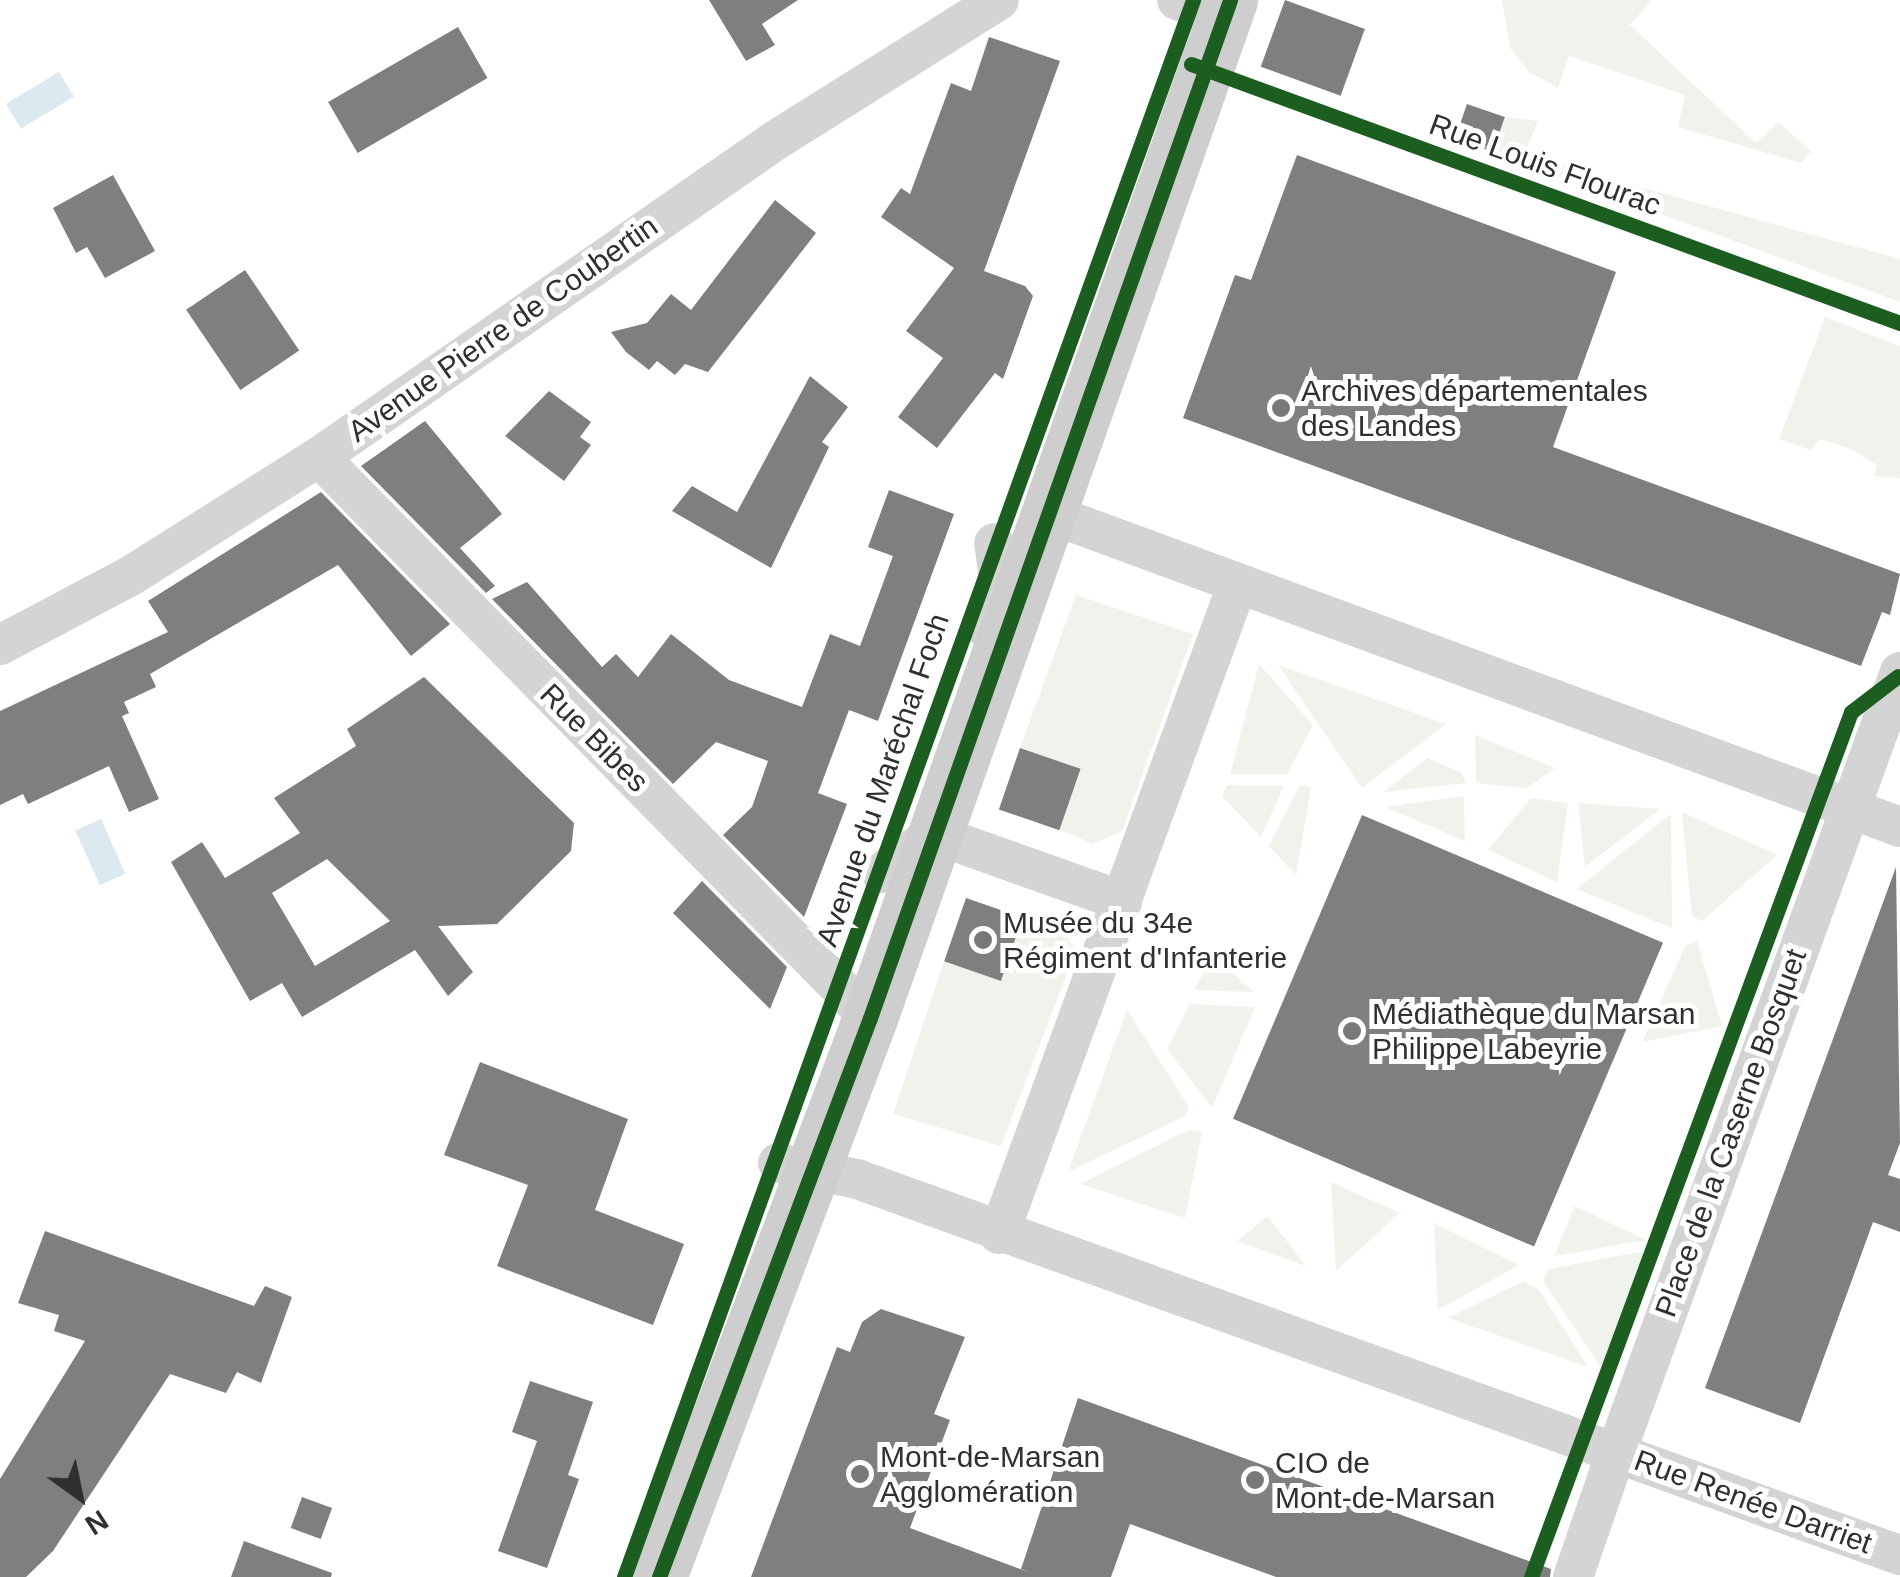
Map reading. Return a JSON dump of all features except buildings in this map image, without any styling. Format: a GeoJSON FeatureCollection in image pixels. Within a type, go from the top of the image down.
{"type":"FeatureCollection","features":[{"type":"Feature","properties":{"kind":"main road","name":"Avenue du Maréchal Foch"},"geometry":{"type":"LineString","coordinates":[[660,1577],[795,1168],[855,1002],[934,834],[1044,512],[1203,5]]}},
{"type":"Feature","properties":{"kind":"main road","name":"Avenue du Maréchal Foch"},"geometry":{"type":"LineString","coordinates":[[855,1002],[881,873],[994,543],[1203,5]]}},
{"type":"Feature","properties":{"kind":"main road","name":"Avenue du Maréchal Foch"},"geometry":{"type":"LineString","coordinates":[[624,1577],[795,1168]]}},
{"type":"Feature","properties":{"kind":"street","name":"Avenue Pierre de Coubertin"},"geometry":{"type":"LineString","coordinates":[[0,644],[132,575],[319,457],[776,140],[998,0]]}},
{"type":"Feature","properties":{"kind":"street","name":"Rue Bibes"},"geometry":{"type":"LineString","coordinates":[[319,457],[855,1002]]}},
{"type":"Feature","properties":{"kind":"street"},"geometry":{"type":"LineString","coordinates":[[1044,512],[1900,827]]}},
{"type":"Feature","properties":{"kind":"street"},"geometry":{"type":"LineString","coordinates":[[994,543],[999,578],[925,796],[934,834],[1122,902]]}},
{"type":"Feature","properties":{"kind":"street"},"geometry":{"type":"LineString","coordinates":[[998,1234],[1238,583]]}},
{"type":"Feature","properties":{"kind":"street","name":"Place de la Caserne Bosquet"},"geometry":{"type":"LineString","coordinates":[[1616,1453],[1847,807],[1900,672]]}},
{"type":"Feature","properties":{"kind":"street","name":"Avenue du Maréchal Foch"},"geometry":{"type":"LineString","coordinates":[[881,873],[934,834]]}},
{"type":"Feature","properties":{"kind":"street"},"geometry":{"type":"LineString","coordinates":[[795,1168],[857,1180],[998,1234],[1616,1453]]}},
{"type":"Feature","properties":{"kind":"street","name":"Rue Renée Darriet"},"geometry":{"type":"LineString","coordinates":[[1573,1577],[1616,1453],[1900,1555]]}},
{"type":"Feature","properties":{"kind":"shaded area"},"geometry":{"type":"Polygon","coordinates":[[[1502,0],[1652,0],[1630,25],[1756,143],[1778,122],[1811,151],[1801,163],[1678,127],[1685,95],[1569,56],[1558,88],[1529,72],[1510,48],[1502,0]]]}},
{"type":"Feature","properties":{"kind":"shaded area"},"geometry":{"type":"Polygon","coordinates":[[[59,72],[74,97],[21,129],[6,104],[59,72]]]}},
{"type":"Feature","properties":{"kind":"shaded area"},"geometry":{"type":"Polygon","coordinates":[[[1505,117],[1538,121],[1525,155],[1900,259],[1900,302],[1493,152],[1505,117]]]}},
{"type":"Feature","properties":{"kind":"shaded area"},"geometry":{"type":"Polygon","coordinates":[[[1825,317],[1900,346],[1900,478],[1874,476],[1877,465],[1851,449],[1820,439],[1811,450],[1779,439],[1825,317]]]}},
{"type":"Feature","properties":{"kind":"shaded area"},"geometry":{"type":"Polygon","coordinates":[[[1076,595],[1193,634],[1122,831],[1093,844],[1058,829],[1079,769],[1020,748],[1076,595]]]}},
{"type":"Feature","properties":{"kind":"shaded area"},"geometry":{"type":"Polygon","coordinates":[[[1259,664],[1313,725],[1287,774],[1230,774],[1259,664]]]}},
{"type":"Feature","properties":{"kind":"shaded area"},"geometry":{"type":"Polygon","coordinates":[[[1278,665],[1446,724],[1362,788],[1278,665]]]}},
{"type":"Feature","properties":{"kind":"shaded area"},"geometry":{"type":"Polygon","coordinates":[[[1475,735],[1555,768],[1527,788],[1476,783],[1475,735]]]}},
{"type":"Feature","properties":{"kind":"shaded area"},"geometry":{"type":"Polygon","coordinates":[[[1427,758],[1462,773],[1466,783],[1384,792],[1427,758]]]}},
{"type":"Feature","properties":{"kind":"shaded area"},"geometry":{"type":"Polygon","coordinates":[[[1227,785],[1284,786],[1261,837],[1222,796],[1227,785]]]}},
{"type":"Feature","properties":{"kind":"shaded area"},"geometry":{"type":"Polygon","coordinates":[[[1300,785],[1311,788],[1296,875],[1269,846],[1300,785]]]}},
{"type":"Feature","properties":{"kind":"shaded area"},"geometry":{"type":"Polygon","coordinates":[[[1464,796],[1465,841],[1386,807],[1464,796]]]}},
{"type":"Feature","properties":{"kind":"shaded area"},"geometry":{"type":"Polygon","coordinates":[[[1531,798],[1568,803],[1557,882],[1488,850],[1531,798]]]}},
{"type":"Feature","properties":{"kind":"shaded area"},"geometry":{"type":"Polygon","coordinates":[[[1578,803],[1660,809],[1585,867],[1578,803]]]}},
{"type":"Feature","properties":{"kind":"shaded area"},"geometry":{"type":"Polygon","coordinates":[[[1682,812],[1777,855],[1702,921],[1692,916],[1682,812]]]}},
{"type":"Feature","properties":{"kind":"shaded area"},"geometry":{"type":"Polygon","coordinates":[[[1671,814],[1672,928],[1576,889],[1671,814]]]}},
{"type":"Feature","properties":{"kind":"shaded area"},"geometry":{"type":"Polygon","coordinates":[[[101,819],[125,874],[100,885],[75,830],[101,819]]]}},
{"type":"Feature","properties":{"kind":"shaded area"},"geometry":{"type":"Polygon","coordinates":[[[1023,918],[1063,931],[1076,950],[1001,1146],[893,1114],[944,961],[1001,980],[1023,918]]]}},
{"type":"Feature","properties":{"kind":"shaded area"},"geometry":{"type":"Polygon","coordinates":[[[1697,941],[1722,1026],[1642,1042],[1686,945],[1697,941]]]}},
{"type":"Feature","properties":{"kind":"shaded area"},"geometry":{"type":"Polygon","coordinates":[[[1213,956],[1254,992],[1194,990],[1213,956]]]}},
{"type":"Feature","properties":{"kind":"shaded area"},"geometry":{"type":"Polygon","coordinates":[[[1190,1004],[1255,1007],[1212,1108],[1167,1049],[1190,1004]]]}},
{"type":"Feature","properties":{"kind":"shaded area"},"geometry":{"type":"Polygon","coordinates":[[[1127,1010],[1189,1107],[1185,1116],[1068,1172],[1127,1010]]]}},
{"type":"Feature","properties":{"kind":"shaded area"},"geometry":{"type":"Polygon","coordinates":[[[1189,1130],[1202,1132],[1185,1218],[1080,1184],[1189,1130]]]}},
{"type":"Feature","properties":{"kind":"shaded area"},"geometry":{"type":"Polygon","coordinates":[[[1331,1182],[1400,1213],[1336,1271],[1331,1182]]]}},
{"type":"Feature","properties":{"kind":"shaded area"},"geometry":{"type":"Polygon","coordinates":[[[1575,1206],[1646,1240],[1554,1256],[1575,1206]]]}},
{"type":"Feature","properties":{"kind":"shaded area"},"geometry":{"type":"Polygon","coordinates":[[[1268,1217],[1306,1266],[1237,1241],[1268,1217]]]}},
{"type":"Feature","properties":{"kind":"shaded area"},"geometry":{"type":"Polygon","coordinates":[[[1434,1223],[1519,1265],[1438,1310],[1434,1223]]]}},
{"type":"Feature","properties":{"kind":"shaded area"},"geometry":{"type":"Polygon","coordinates":[[[1645,1251],[1602,1369],[1543,1281],[1548,1269],[1645,1251]]]}},
{"type":"Feature","properties":{"kind":"shaded area"},"geometry":{"type":"Polygon","coordinates":[[[1524,1281],[1539,1290],[1588,1367],[1448,1318],[1524,1281]]]}},
{"type":"Feature","properties":{"kind":"cycle path"},"geometry":{"type":"LineString","coordinates":[[624,1577],[1193,0]]}},
{"type":"Feature","properties":{"kind":"cycle path"},"geometry":{"type":"LineString","coordinates":[[659,1577],[870,1018],[1230,0]]}},
{"type":"Feature","properties":{"kind":"cycle path","name":"Rue Louis Flourac"},"geometry":{"type":"LineString","coordinates":[[1191,64],[1900,323]]}},
{"type":"Feature","properties":{"kind":"cycle path"},"geometry":{"type":"LineString","coordinates":[[1531,1577],[1851,712],[1898,676]]}},
{"type":"Feature","properties":{"kind":"place","name":"Archives départementales des Landes"},"geometry":{"type":"Point","coordinates":[1281,408]}},
{"type":"Feature","properties":{"kind":"place","name":"Musée du 34e Régiment d'Infanterie"},"geometry":{"type":"Point","coordinates":[983,940]}},
{"type":"Feature","properties":{"kind":"place","name":"Médiathèque du Marsan Philippe Labeyrie"},"geometry":{"type":"Point","coordinates":[1352,1031]}},
{"type":"Feature","properties":{"kind":"place","name":"Mont-de-Marsan Agglomération"},"geometry":{"type":"Point","coordinates":[860,1474]}},
{"type":"Feature","properties":{"kind":"place","name":"CIO de Mont-de-Marsan"},"geometry":{"type":"Point","coordinates":[1255,1480]}}]}
